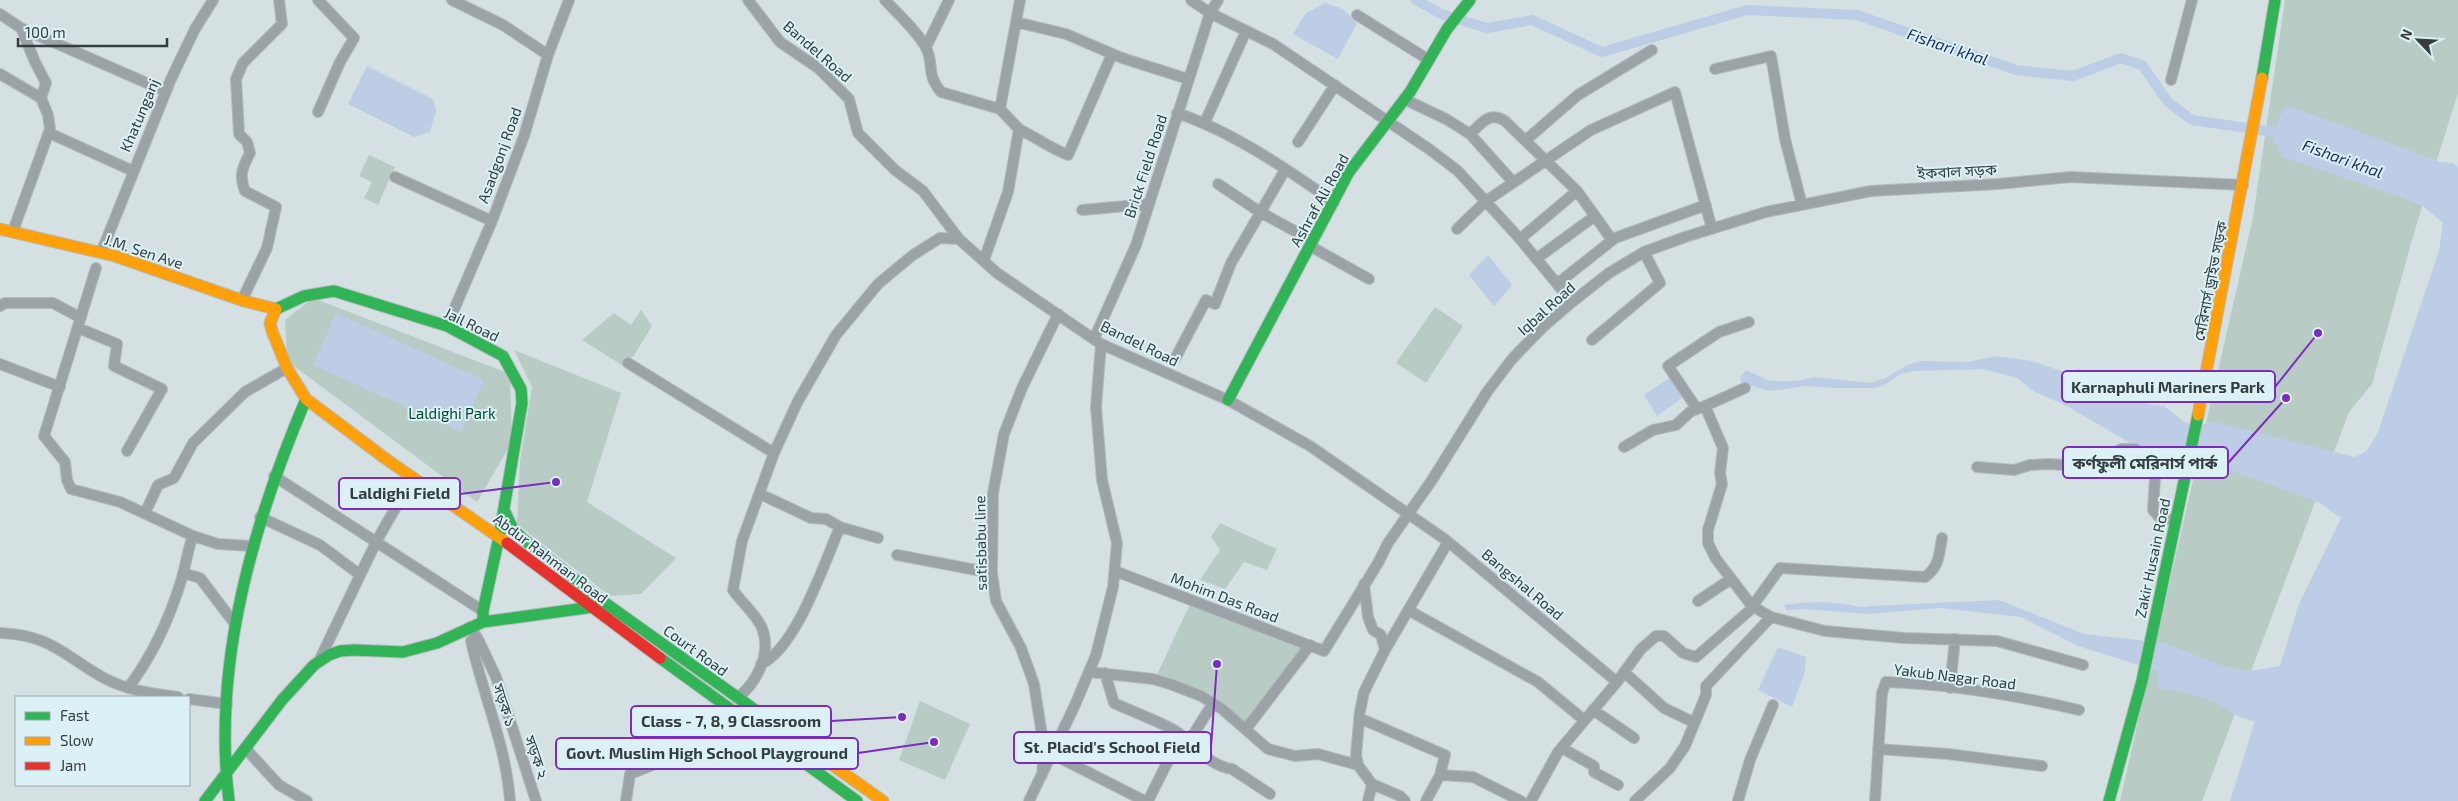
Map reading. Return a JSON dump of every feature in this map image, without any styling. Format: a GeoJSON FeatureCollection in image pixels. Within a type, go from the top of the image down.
{"type":"FeatureCollection","features":[{"type":"Feature","properties":{"kind":"main road","name":"Ashraf Ali Road"},"geometry":{"type":"LineString","coordinates":[[1228,400],[1349,172],[1404,99],[1447,29],[1470,0]]}},
{"type":"Feature","properties":{"kind":"main road"},"geometry":{"type":"LineString","coordinates":[[2243,185],[2274,0]]}},
{"type":"Feature","properties":{"kind":"main road","name":"মেরিনার্স ড্রাইভ সড়ক"},"geometry":{"type":"LineString","coordinates":[[2205,383],[2243,185]]}},
{"type":"Feature","properties":{"kind":"main road","name":"J.M. Sen Ave"},"geometry":{"type":"LineString","coordinates":[[0,229],[101,252],[242,300],[276,309]]}},
{"type":"Feature","properties":{"kind":"main road","name":"J.M. Sen Ave"},"geometry":{"type":"LineString","coordinates":[[0,238],[85,256],[205,294],[248,310],[270,323]]}},
{"type":"Feature","properties":{"kind":"main road","name":"Jail Road"},"geometry":{"type":"LineString","coordinates":[[276,309],[300,296],[322,291],[334,291],[449,322],[504,356],[521,389],[522,403],[499,537],[483,610],[483,622]]}},
{"type":"Feature","properties":{"kind":"main road"},"geometry":{"type":"LineString","coordinates":[[270,323],[276,309]]}},
{"type":"Feature","properties":{"kind":"main road","name":"Abdur Rahman Road"},"geometry":{"type":"LineString","coordinates":[[270,323],[287,368],[306,399],[499,537],[857,801]]}},
{"type":"Feature","properties":{"kind":"main road","name":"Zakir Husain Road"},"geometry":{"type":"LineString","coordinates":[[2109,801],[2142,681],[2205,383]]}},
{"type":"Feature","properties":{"kind":"main road"},"geometry":{"type":"LineString","coordinates":[[229,801],[225,774],[227,704],[235,624],[260,517],[274,476],[306,399]]}},
{"type":"Feature","properties":{"kind":"main road","name":"Court Road"},"geometry":{"type":"LineString","coordinates":[[504,510],[513,529],[523,539],[608,605],[883,801]]}},
{"type":"Feature","properties":{"kind":"main road"},"geometry":{"type":"LineString","coordinates":[[205,801],[282,700],[318,663],[340,651],[403,652],[421,648],[483,622],[593,607]]}},
{"type":"Feature","properties":{"kind":"street","name":"Khatunganj"},"geometry":{"type":"LineString","coordinates":[[103,248],[165,91],[195,30],[213,0]]}},
{"type":"Feature","properties":{"kind":"street"},"geometry":{"type":"LineString","coordinates":[[242,300],[267,248],[276,207],[245,192],[241,180],[241,170],[250,153],[247,142],[240,134],[236,79],[243,62],[282,24],[279,0]]}},
{"type":"Feature","properties":{"kind":"street"},"geometry":{"type":"LineString","coordinates":[[318,0],[354,38],[340,62],[318,112]]}},
{"type":"Feature","properties":{"kind":"street"},"geometry":{"type":"LineString","coordinates":[[452,0],[503,25],[548,55]]}},
{"type":"Feature","properties":{"kind":"street","name":"Asadgonj Road"},"geometry":{"type":"LineString","coordinates":[[449,322],[492,221],[524,136],[548,55],[569,0]]}},
{"type":"Feature","properties":{"kind":"street","name":"Bandel Road"},"geometry":{"type":"LineString","coordinates":[[748,0],[780,42],[818,68],[849,99],[858,133],[895,170],[923,191],[959,239],[997,273],[1098,341],[1228,400],[1310,446],[1407,513]]}},
{"type":"Feature","properties":{"kind":"street"},"geometry":{"type":"LineString","coordinates":[[885,0],[926,47],[930,58],[930,74],[941,92],[1000,109],[1019,129],[1041,140],[1044,145],[1068,155],[1112,54]]}},
{"type":"Feature","properties":{"kind":"street"},"geometry":{"type":"LineString","coordinates":[[926,47],[949,0]]}},
{"type":"Feature","properties":{"kind":"street"},"geometry":{"type":"LineString","coordinates":[[1000,109],[1020,0]]}},
{"type":"Feature","properties":{"kind":"street"},"geometry":{"type":"LineString","coordinates":[[1191,0],[1210,13],[1273,44],[1458,171],[1520,239],[1572,302]]}},
{"type":"Feature","properties":{"kind":"street","name":"Brick Field Road"},"geometry":{"type":"LineString","coordinates":[[1098,341],[1136,245],[1210,13],[1218,0]]}},
{"type":"Feature","properties":{"kind":"street"},"geometry":{"type":"LineString","coordinates":[[2171,80],[2192,0]]}},
{"type":"Feature","properties":{"kind":"street"},"geometry":{"type":"LineString","coordinates":[[0,14],[21,28],[165,91]]}},
{"type":"Feature","properties":{"kind":"street"},"geometry":{"type":"LineString","coordinates":[[1357,15],[1429,60]]}},
{"type":"Feature","properties":{"kind":"street"},"geometry":{"type":"LineString","coordinates":[[1016,22],[1066,34],[1112,54],[1188,79]]}},
{"type":"Feature","properties":{"kind":"street"},"geometry":{"type":"LineString","coordinates":[[21,28],[46,83],[41,98]]}},
{"type":"Feature","properties":{"kind":"street"},"geometry":{"type":"LineString","coordinates":[[1205,122],[1246,31]]}},
{"type":"Feature","properties":{"kind":"street"},"geometry":{"type":"LineString","coordinates":[[1526,140],[1578,95],[1652,50]]}},
{"type":"Feature","properties":{"kind":"street"},"geometry":{"type":"LineString","coordinates":[[1714,69],[1771,56],[1785,139],[1802,205]]}},
{"type":"Feature","properties":{"kind":"street"},"geometry":{"type":"LineString","coordinates":[[0,74],[41,98],[48,115],[49,132],[13,231]]}},
{"type":"Feature","properties":{"kind":"street"},"geometry":{"type":"LineString","coordinates":[[1298,142],[1335,85]]}},
{"type":"Feature","properties":{"kind":"street"},"geometry":{"type":"LineString","coordinates":[[1457,229],[1486,201],[1545,159],[1591,130],[1675,92],[1712,229]]}},
{"type":"Feature","properties":{"kind":"street"},"geometry":{"type":"LineString","coordinates":[[1404,99],[1446,119],[1470,134],[1513,182]]}},
{"type":"Feature","properties":{"kind":"street"},"geometry":{"type":"LineString","coordinates":[[1177,113],[1205,122],[1334,202]]}},
{"type":"Feature","properties":{"kind":"street"},"geometry":{"type":"LineString","coordinates":[[1470,134],[1489,117],[1496,116],[1526,140],[1577,192],[1612,240]]}},
{"type":"Feature","properties":{"kind":"street"},"geometry":{"type":"LineString","coordinates":[[984,260],[1008,192],[1019,129]]}},
{"type":"Feature","properties":{"kind":"street"},"geometry":{"type":"LineString","coordinates":[[49,132],[132,171]]}},
{"type":"Feature","properties":{"kind":"street"},"geometry":{"type":"LineString","coordinates":[[1176,357],[1206,300],[1215,304],[1231,263],[1285,170]]}},
{"type":"Feature","properties":{"kind":"street"},"geometry":{"type":"LineString","coordinates":[[395,177],[492,221]]}},
{"type":"Feature","properties":{"kind":"street","name":"ইকবাল সড়ক"},"geometry":{"type":"LineString","coordinates":[[1772,211],[1870,191],[1998,184],[2070,177],[2146,179],[2243,185]]}},
{"type":"Feature","properties":{"kind":"street"},"geometry":{"type":"LineString","coordinates":[[1218,184],[1369,279]]}},
{"type":"Feature","properties":{"kind":"street"},"geometry":{"type":"LineString","coordinates":[[1520,239],[1577,192]]}},
{"type":"Feature","properties":{"kind":"street"},"geometry":{"type":"LineString","coordinates":[[1082,210],[1148,204]]}},
{"type":"Feature","properties":{"kind":"street"},"geometry":{"type":"LineString","coordinates":[[1557,284],[1612,240],[1706,205]]}},
{"type":"Feature","properties":{"kind":"street","name":"Iqbal Road"},"geometry":{"type":"LineString","coordinates":[[1407,513],[1432,480],[1487,392],[1512,359],[1542,328],[1572,302],[1609,273],[1644,252],[1772,211]]}},
{"type":"Feature","properties":{"kind":"street"},"geometry":{"type":"LineString","coordinates":[[1536,258],[1595,216]]}},
{"type":"Feature","properties":{"kind":"street"},"geometry":{"type":"LineString","coordinates":[[737,698],[754,682],[761,664],[764,645],[762,628],[733,590],[742,541],[774,453],[798,401],[836,335],[878,284],[940,238],[959,239]]}},
{"type":"Feature","properties":{"kind":"street"},"geometry":{"type":"LineString","coordinates":[[1592,340],[1660,283],[1644,252]]}},
{"type":"Feature","properties":{"kind":"street"},"geometry":{"type":"LineString","coordinates":[[96,268],[44,436],[65,462],[67,480],[71,489],[120,502],[193,536],[218,544],[252,546]]}},
{"type":"Feature","properties":{"kind":"street"},"geometry":{"type":"LineString","coordinates":[[0,306],[5,303],[53,303],[81,318]]}},
{"type":"Feature","properties":{"kind":"street","name":"satisbabu line"},"geometry":{"type":"LineString","coordinates":[[1042,775],[1044,748],[1034,684],[1021,648],[996,601],[992,573],[993,493],[1004,434],[1022,388],[1058,314]]}},
{"type":"Feature","properties":{"kind":"street"},"geometry":{"type":"LineString","coordinates":[[1750,322],[1719,332],[1668,366],[1701,408],[1724,448],[1720,473],[1722,484],[1708,530],[1708,543],[1731,579],[1752,606],[1772,617],[1825,631],[1904,638],[1997,641],[2083,666]]}},
{"type":"Feature","properties":{"kind":"street"},"geometry":{"type":"LineString","coordinates":[[78,328],[117,344],[114,366],[162,390],[127,451]]}},
{"type":"Feature","properties":{"kind":"street"},"geometry":{"type":"LineString","coordinates":[[1029,801],[1096,655],[1115,571],[1117,543],[1102,480],[1096,407],[1098,341]]}},
{"type":"Feature","properties":{"kind":"street"},"geometry":{"type":"LineString","coordinates":[[628,363],[774,453]]}},
{"type":"Feature","properties":{"kind":"street"},"geometry":{"type":"LineString","coordinates":[[0,364],[60,387]]}},
{"type":"Feature","properties":{"kind":"street"},"geometry":{"type":"LineString","coordinates":[[145,513],[158,485],[174,478],[193,443],[209,426],[245,392],[287,368]]}},
{"type":"Feature","properties":{"kind":"street"},"geometry":{"type":"LineString","coordinates":[[1624,447],[1652,430],[1676,425],[1690,412],[1745,388]]}},
{"type":"Feature","properties":{"kind":"street"},"geometry":{"type":"LineString","coordinates":[[1977,467],[2014,470],[2039,464],[2081,466],[2091,464],[2121,449],[2135,449],[2149,458],[2155,478],[2152,510],[2160,518],[2175,520]]}},
{"type":"Feature","properties":{"kind":"street"},"geometry":{"type":"LineString","coordinates":[[274,476],[483,610]]}},
{"type":"Feature","properties":{"kind":"street"},"geometry":{"type":"LineString","coordinates":[[318,663],[376,542],[413,477]]}},
{"type":"Feature","properties":{"kind":"street"},"geometry":{"type":"LineString","coordinates":[[760,494],[811,518],[826,519],[840,527],[878,538]]}},
{"type":"Feature","properties":{"kind":"street"},"geometry":{"type":"LineString","coordinates":[[1385,650],[1381,635],[1372,630],[1368,617],[1364,583],[1407,513]]}},
{"type":"Feature","properties":{"kind":"street","name":"Bangshal Road"},"geometry":{"type":"LineString","coordinates":[[1407,513],[1448,542],[1617,682]]}},
{"type":"Feature","properties":{"kind":"street"},"geometry":{"type":"LineString","coordinates":[[260,517],[320,545],[360,574]]}},
{"type":"Feature","properties":{"kind":"street"},"geometry":{"type":"LineString","coordinates":[[761,664],[772,659],[797,624],[840,527]]}},
{"type":"Feature","properties":{"kind":"street"},"geometry":{"type":"LineString","coordinates":[[128,688],[147,662],[163,632],[193,536]]}},
{"type":"Feature","properties":{"kind":"street"},"geometry":{"type":"LineString","coordinates":[[1531,801],[1543,776],[1562,748],[1617,682],[1641,649],[1656,636],[1664,636],[1684,653],[1696,657],[1730,629],[1752,606],[1780,568],[1926,577],[1938,563],[1942,538]]}},
{"type":"Feature","properties":{"kind":"street"},"geometry":{"type":"LineString","coordinates":[[1405,801],[1400,796],[1372,784],[1358,765],[1356,755],[1359,718],[1364,692],[1385,650],[1448,542]]}},
{"type":"Feature","properties":{"kind":"street"},"geometry":{"type":"LineString","coordinates":[[897,555],[992,573]]}},
{"type":"Feature","properties":{"kind":"street","name":"Mohim Das Road"},"geometry":{"type":"LineString","coordinates":[[1115,571],[1324,651],[1364,583]]}},
{"type":"Feature","properties":{"kind":"street"},"geometry":{"type":"LineString","coordinates":[[183,573],[200,578],[235,624]]}},
{"type":"Feature","properties":{"kind":"street"},"geometry":{"type":"LineString","coordinates":[[1698,601],[1731,579]]}},
{"type":"Feature","properties":{"kind":"street"},"geometry":{"type":"LineString","coordinates":[[1408,610],[1538,682],[1584,720]]}},
{"type":"Feature","properties":{"kind":"street"},"geometry":{"type":"LineString","coordinates":[[1635,801],[1670,768],[1685,746],[1706,695],[1706,686],[1772,617]]}},
{"type":"Feature","properties":{"kind":"street"},"geometry":{"type":"LineString","coordinates":[[470,627],[478,639]]}},
{"type":"Feature","properties":{"kind":"street"},"geometry":{"type":"LineString","coordinates":[[0,633],[20,634],[48,642],[105,678],[128,688],[172,696]]}},
{"type":"Feature","properties":{"kind":"street","name":"সড়ক ১"},"geometry":{"type":"LineString","coordinates":[[478,639],[470,641],[476,667],[501,743],[510,801]]}},
{"type":"Feature","properties":{"kind":"street","name":"সড়ক ২"},"geometry":{"type":"LineString","coordinates":[[478,639],[496,677],[536,801]]}},
{"type":"Feature","properties":{"kind":"street"},"geometry":{"type":"LineString","coordinates":[[1950,688],[1955,639]]}},
{"type":"Feature","properties":{"kind":"street"},"geometry":{"type":"LineString","coordinates":[[1246,729],[1310,645]]}},
{"type":"Feature","properties":{"kind":"street"},"geometry":{"type":"LineString","coordinates":[[1089,672],[1153,679],[1170,684],[1201,696],[1213,703],[1268,748],[1295,756],[1318,754],[1358,765]]}},
{"type":"Feature","properties":{"kind":"street"},"geometry":{"type":"LineString","coordinates":[[1624,672],[1664,708],[1694,722]]}},
{"type":"Feature","properties":{"kind":"street"},"geometry":{"type":"LineString","coordinates":[[1105,673],[1114,703],[1174,730],[1188,741],[1196,751],[1232,769],[1270,794]]}},
{"type":"Feature","properties":{"kind":"street","name":"Yakub Nagar Road"},"geometry":{"type":"LineString","coordinates":[[1875,801],[1882,693],[1886,682],[1950,688],[2044,702],[2079,710]]}},
{"type":"Feature","properties":{"kind":"street"},"geometry":{"type":"LineString","coordinates":[[190,699],[227,704]]}},
{"type":"Feature","properties":{"kind":"street"},"geometry":{"type":"LineString","coordinates":[[1052,754],[1146,801],[1167,763],[1188,741],[1213,703]]}},
{"type":"Feature","properties":{"kind":"street"},"geometry":{"type":"LineString","coordinates":[[1738,801],[1750,760],[1773,705]]}},
{"type":"Feature","properties":{"kind":"street"},"geometry":{"type":"LineString","coordinates":[[1593,710],[1634,738]]}},
{"type":"Feature","properties":{"kind":"street"},"geometry":{"type":"LineString","coordinates":[[626,801],[630,774],[668,759],[727,720],[741,717]]}},
{"type":"Feature","properties":{"kind":"street"},"geometry":{"type":"LineString","coordinates":[[1359,718],[1445,755],[1440,775],[1426,801]]}},
{"type":"Feature","properties":{"kind":"street"},"geometry":{"type":"LineString","coordinates":[[245,748],[279,785],[307,801]]}},
{"type":"Feature","properties":{"kind":"street"},"geometry":{"type":"LineString","coordinates":[[1562,748],[1594,766],[1594,772],[1618,785]]}},
{"type":"Feature","properties":{"kind":"street"},"geometry":{"type":"LineString","coordinates":[[1878,749],[1948,754],[2042,766]]}},
{"type":"Feature","properties":{"kind":"street"},"geometry":{"type":"LineString","coordinates":[[1440,775],[1473,777],[1521,801]]}},
{"type":"Feature","properties":{"kind":"street"},"geometry":{"type":"LineString","coordinates":[[1368,801],[1372,784]]}},
{"type":"Feature","properties":{"kind":"green space"},"geometry":{"type":"Polygon","coordinates":[[[2285,0],[2458,0],[2458,93],[2414,233],[2372,384],[2349,412],[2202,801],[2120,801],[2253,217],[2285,0]]]}},
{"type":"Feature","properties":{"kind":"green space"},"geometry":{"type":"Polygon","coordinates":[[[369,155],[395,167],[378,205],[364,198],[372,182],[359,176],[369,155]]]}},
{"type":"Feature","properties":{"kind":"green space","name":"Laldighi Park"},"geometry":{"type":"Polygon","coordinates":[[[313,298],[510,374],[512,442],[477,502],[287,361],[285,320],[313,298]]]}},
{"type":"Feature","properties":{"kind":"green space"},"geometry":{"type":"Polygon","coordinates":[[[1435,307],[1463,326],[1426,383],[1396,363],[1435,307]]]}},
{"type":"Feature","properties":{"kind":"green space"},"geometry":{"type":"Polygon","coordinates":[[[641,310],[652,326],[633,357],[624,358],[625,367],[582,340],[614,313],[631,325],[641,310]]]}},
{"type":"Feature","properties":{"kind":"green space"},"geometry":{"type":"Polygon","coordinates":[[[514,350],[621,393],[587,502],[676,558],[641,594],[610,596],[517,524],[520,461],[532,387],[514,350]]]}},
{"type":"Feature","properties":{"kind":"green space"},"geometry":{"type":"Polygon","coordinates":[[[1220,523],[1277,549],[1267,570],[1244,562],[1225,589],[1200,580],[1220,550],[1211,537],[1220,523]]]}},
{"type":"Feature","properties":{"kind":"green space"},"geometry":{"type":"Polygon","coordinates":[[[1190,604],[1301,648],[1245,722],[1206,694],[1156,677],[1190,604]]]}},
{"type":"Feature","properties":{"kind":"green space"},"geometry":{"type":"Polygon","coordinates":[[[920,701],[970,724],[945,780],[899,760],[920,701]]]}},
{"type":"Feature","properties":{"kind":"water"},"geometry":{"type":"Polygon","coordinates":[[[1325,3],[1343,9],[1357,23],[1338,59],[1293,34],[1306,13],[1325,3]]]}},
{"type":"Feature","properties":{"kind":"water"},"geometry":{"type":"Polygon","coordinates":[[[367,66],[433,99],[436,111],[430,132],[414,137],[348,104],[367,66]]]}},
{"type":"Feature","properties":{"kind":"water"},"geometry":{"type":"Polygon","coordinates":[[[2286,105],[2441,162],[2453,163],[2458,167],[2458,801],[2230,801],[2255,721],[2240,717],[2220,705],[2198,696],[2158,688],[2158,671],[2078,646],[2021,617],[1940,608],[1867,614],[1805,609],[1786,610],[1784,605],[1822,602],[1864,607],[1999,600],[2084,634],[2165,643],[2220,665],[2249,671],[2280,666],[2299,604],[2341,518],[2320,503],[2195,457],[2174,451],[2134,445],[2067,406],[2033,391],[2017,378],[1983,369],[1914,371],[1900,374],[1886,384],[1875,388],[1806,386],[1770,391],[1742,383],[1740,378],[1746,370],[1770,381],[1797,381],[1814,377],[1870,383],[1886,378],[1907,365],[1921,361],[1968,362],[1996,356],[2032,361],[2067,373],[2079,369],[2102,378],[2123,393],[2148,404],[2164,406],[2186,423],[2200,426],[2211,421],[2355,457],[2367,451],[2378,432],[2439,251],[2443,223],[2423,206],[2282,157],[2277,144],[2272,142],[2278,120],[2286,105]]]}},
{"type":"Feature","properties":{"kind":"water"},"geometry":{"type":"Polygon","coordinates":[[[1488,255],[1512,285],[1494,306],[1469,275],[1488,255]]]}},
{"type":"Feature","properties":{"kind":"water"},"geometry":{"type":"Polygon","coordinates":[[[336,313],[484,380],[461,432],[313,365],[336,313]]]}},
{"type":"Feature","properties":{"kind":"water"},"geometry":{"type":"Polygon","coordinates":[[[1671,377],[1685,396],[1657,416],[1644,395],[1671,377]]]}},
{"type":"Feature","properties":{"kind":"water"},"geometry":{"type":"Polygon","coordinates":[[[1778,647],[1806,657],[1804,674],[1792,707],[1758,690],[1778,647]]]}},
{"type":"Feature","properties":{"kind":"waterway","name":"Fishari khal"},"geometry":{"type":"LineString","coordinates":[[1416,0],[1441,14],[1487,28],[1532,20],[1602,52],[1747,10],[1857,15],[2016,70],[2073,76],[2121,58],[2142,65],[2168,102],[2192,120],[2274,132],[2286,136]]}},
{"type":"Feature","properties":{"kind":"traffic: fast"},"geometry":{"type":"LineString","coordinates":[[1228,400],[1349,172],[1410,92],[1447,29],[1470,0]]}},
{"type":"Feature","properties":{"kind":"traffic: fast"},"geometry":{"type":"LineString","coordinates":[[2262,78],[2275,0]]}},
{"type":"Feature","properties":{"kind":"traffic: fast"},"geometry":{"type":"LineString","coordinates":[[276,309],[304,296],[334,291],[447,326],[503,356],[521,389],[522,403],[499,537],[483,611],[483,622]]}},
{"type":"Feature","properties":{"kind":"traffic: fast"},"geometry":{"type":"LineString","coordinates":[[229,801],[225,750],[226,698],[241,596],[269,495],[306,399]]}},
{"type":"Feature","properties":{"kind":"traffic: fast"},"geometry":{"type":"LineString","coordinates":[[2109,801],[2142,681],[2198,415]]}},
{"type":"Feature","properties":{"kind":"traffic: fast"},"geometry":{"type":"LineString","coordinates":[[504,510],[513,529],[523,539],[608,605],[807,747]]}},
{"type":"Feature","properties":{"kind":"traffic: fast"},"geometry":{"type":"LineString","coordinates":[[205,801],[282,700],[314,665],[329,655],[340,651],[354,650],[403,652],[437,643],[483,622],[593,607]]}},
{"type":"Feature","properties":{"kind":"traffic: fast"},"geometry":{"type":"LineString","coordinates":[[660,658],[857,801]]}},
{"type":"Feature","properties":{"kind":"traffic: slow"},"geometry":{"type":"LineString","coordinates":[[2198,415],[2262,78]]}},
{"type":"Feature","properties":{"kind":"traffic: slow"},"geometry":{"type":"LineString","coordinates":[[0,229],[115,256],[244,301],[276,309]]}},
{"type":"Feature","properties":{"kind":"traffic: slow"},"geometry":{"type":"LineString","coordinates":[[276,309],[270,323],[272,331],[287,368],[306,399],[386,459],[507,543]]}},
{"type":"Feature","properties":{"kind":"traffic: slow"},"geometry":{"type":"LineString","coordinates":[[807,747],[883,801]]}},
{"type":"Feature","properties":{"kind":"traffic: jam"},"geometry":{"type":"LineString","coordinates":[[507,543],[660,658]]}},
{"type":"Feature","properties":{"kind":"place","name":"Karnaphuli Mariners Park"},"geometry":{"type":"Point","coordinates":[2318,333]}},
{"type":"Feature","properties":{"kind":"place","name":"কর্ণফুলী মেরিনার্স পার্ক"},"geometry":{"type":"Point","coordinates":[2286,398]}},
{"type":"Feature","properties":{"kind":"place","name":"Laldighi Field"},"geometry":{"type":"Point","coordinates":[556,482]}},
{"type":"Feature","properties":{"kind":"place","name":"St. Placid's School Field"},"geometry":{"type":"Point","coordinates":[1217,664]}},
{"type":"Feature","properties":{"kind":"place","name":"Class - 7, 8, 9 Classroom"},"geometry":{"type":"Point","coordinates":[902,717]}},
{"type":"Feature","properties":{"kind":"place","name":"Govt. Muslim High School Playground"},"geometry":{"type":"Point","coordinates":[934,742]}}]}
